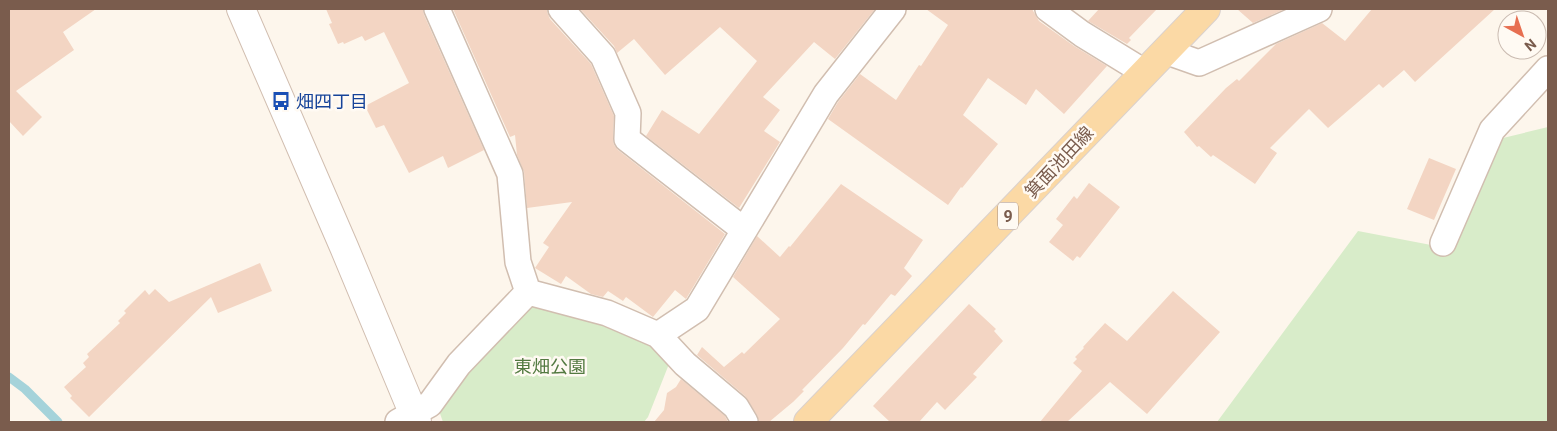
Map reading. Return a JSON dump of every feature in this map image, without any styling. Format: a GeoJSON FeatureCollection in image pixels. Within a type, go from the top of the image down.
{"type":"FeatureCollection","features":[{"type":"Feature","properties":{"kind":"main road","name":"箕面池田線"},"geometry":{"type":"LineString","coordinates":[[808,422],[1206,9]]}},
{"type":"Feature","properties":{"kind":"street"},"geometry":{"type":"LineString","coordinates":[[241,9],[340,238],[409,419],[430,404],[459,364],[528,292]]}},
{"type":"Feature","properties":{"kind":"street"},"geometry":{"type":"LineString","coordinates":[[437,9],[510,174],[518,262],[528,292]]}},
{"type":"Feature","properties":{"kind":"street"},"geometry":{"type":"LineString","coordinates":[[560,9],[603,56],[628,113],[627,139],[744,230]]}},
{"type":"Feature","properties":{"kind":"street"},"geometry":{"type":"LineString","coordinates":[[658,335],[697,309],[826,94],[893,9]]}},
{"type":"Feature","properties":{"kind":"street"},"geometry":{"type":"LineString","coordinates":[[1048,9],[1082,34],[1144,72]]}},
{"type":"Feature","properties":{"kind":"street"},"geometry":{"type":"LineString","coordinates":[[1165,51],[1199,63],[1319,9]]}},
{"type":"Feature","properties":{"kind":"street"},"geometry":{"type":"LineString","coordinates":[[1443,243],[1492,130],[1548,69]]}},
{"type":"Feature","properties":{"kind":"street"},"geometry":{"type":"LineString","coordinates":[[528,292],[606,313],[658,335],[686,364],[736,407],[745,422]]}},
{"type":"Feature","properties":{"kind":"green space"},"geometry":{"type":"Polygon","coordinates":[[[1548,127],[1548,422],[1217,422],[1358,231],[1452,249],[1503,138],[1548,127]]]}},
{"type":"Feature","properties":{"kind":"green space","name":"東畑公園"},"geometry":{"type":"Polygon","coordinates":[[[533,305],[578,314],[651,345],[669,364],[648,417],[644,422],[443,422],[437,405],[489,343],[533,305]]]}},
{"type":"Feature","properties":{"kind":"building"},"geometry":{"type":"Polygon","coordinates":[[[9,9],[96,9],[63,32],[74,50],[16,91],[42,117],[23,136],[9,121],[9,9]]]}},
{"type":"Feature","properties":{"kind":"building"},"geometry":{"type":"Polygon","coordinates":[[[326,9],[423,9],[484,150],[448,168],[443,156],[409,173],[384,125],[376,128],[365,106],[409,83],[384,32],[365,41],[362,36],[344,44],[343,42],[338,44],[329,24],[332,23],[326,9]]]}},
{"type":"Feature","properties":{"kind":"building"},"geometry":{"type":"Polygon","coordinates":[[[453,9],[547,9],[550,19],[591,64],[614,116],[614,145],[725,234],[686,299],[675,290],[653,317],[626,297],[623,301],[608,291],[603,297],[591,294],[566,276],[561,284],[535,268],[549,247],[543,243],[572,202],[527,208],[524,172],[517,155],[515,135],[510,137],[453,9]]]}},
{"type":"Feature","properties":{"kind":"building"},"geometry":{"type":"Polygon","coordinates":[[[580,9],[875,9],[835,59],[814,42],[763,97],[780,110],[764,131],[780,142],[739,208],[646,136],[662,110],[699,134],[757,61],[720,27],[665,75],[634,39],[617,53],[614,46],[580,9]]]}},
{"type":"Feature","properties":{"kind":"building"},"geometry":{"type":"Polygon","coordinates":[[[926,9],[1032,9],[1039,21],[1074,46],[1107,66],[1064,114],[1036,89],[1026,105],[988,78],[963,115],[998,144],[948,205],[828,119],[838,102],[860,74],[896,100],[948,25],[926,9]]]}},
{"type":"Feature","properties":{"kind":"building"},"geometry":{"type":"Polygon","coordinates":[[[1099,9],[1157,9],[1129,38],[1131,40],[1127,44],[1088,21],[1099,9]]]}},
{"type":"Feature","properties":{"kind":"building"},"geometry":{"type":"Polygon","coordinates":[[[1237,9],[1285,9],[1253,23],[1237,9]]]}},
{"type":"Feature","properties":{"kind":"building"},"geometry":{"type":"Polygon","coordinates":[[[1372,9],[1495,9],[1415,82],[1404,70],[1383,88],[1379,84],[1328,128],[1309,109],[1270,148],[1277,153],[1255,184],[1213,155],[1211,157],[1199,146],[1197,147],[1184,132],[1226,88],[1237,79],[1239,81],[1276,44],[1322,23],[1345,41],[1372,9]]]}},
{"type":"Feature","properties":{"kind":"building"},"geometry":{"type":"Polygon","coordinates":[[[1429,158],[1456,169],[1434,220],[1407,209],[1429,158]]]}},
{"type":"Feature","properties":{"kind":"building"},"geometry":{"type":"Polygon","coordinates":[[[1089,183],[1120,207],[1080,258],[1077,256],[1073,261],[1049,242],[1063,225],[1056,219],[1074,196],[1077,199],[1089,183]]]}},
{"type":"Feature","properties":{"kind":"building"},"geometry":{"type":"Polygon","coordinates":[[[841,184],[923,240],[904,268],[912,276],[895,296],[891,294],[865,325],[863,324],[793,402],[769,422],[759,422],[757,415],[745,396],[697,355],[702,347],[724,367],[742,352],[744,354],[780,319],[733,277],[757,236],[780,257],[841,184]]]}},
{"type":"Feature","properties":{"kind":"building"},"geometry":{"type":"Polygon","coordinates":[[[260,263],[272,291],[218,313],[211,297],[89,417],[70,398],[72,396],[64,387],[86,367],[83,363],[89,357],[87,354],[120,323],[118,321],[126,313],[124,311],[145,290],[149,295],[155,289],[169,302],[260,263]]]}},
{"type":"Feature","properties":{"kind":"building"},"geometry":{"type":"Polygon","coordinates":[[[1173,291],[1220,332],[1147,414],[1110,382],[1067,422],[1040,422],[1082,371],[1073,363],[1077,359],[1075,357],[1105,323],[1127,341],[1173,291]]]}},
{"type":"Feature","properties":{"kind":"building"},"geometry":{"type":"Polygon","coordinates":[[[969,304],[996,329],[994,331],[1003,341],[973,374],[977,377],[945,410],[937,402],[919,422],[890,422],[873,406],[969,304]]]}},
{"type":"Feature","properties":{"kind":"building"},"geometry":{"type":"Polygon","coordinates":[[[681,379],[725,416],[728,422],[654,422],[664,410],[667,393],[676,387],[681,379]]]}},
{"type":"Feature","properties":{"kind":"waterway"},"geometry":{"type":"LineString","coordinates":[[9,377],[25,389],[58,422]]}},
{"type":"Feature","properties":{"kind":"place","name":"畑四丁目"},"geometry":{"type":"Point","coordinates":[281,101]}}]}
